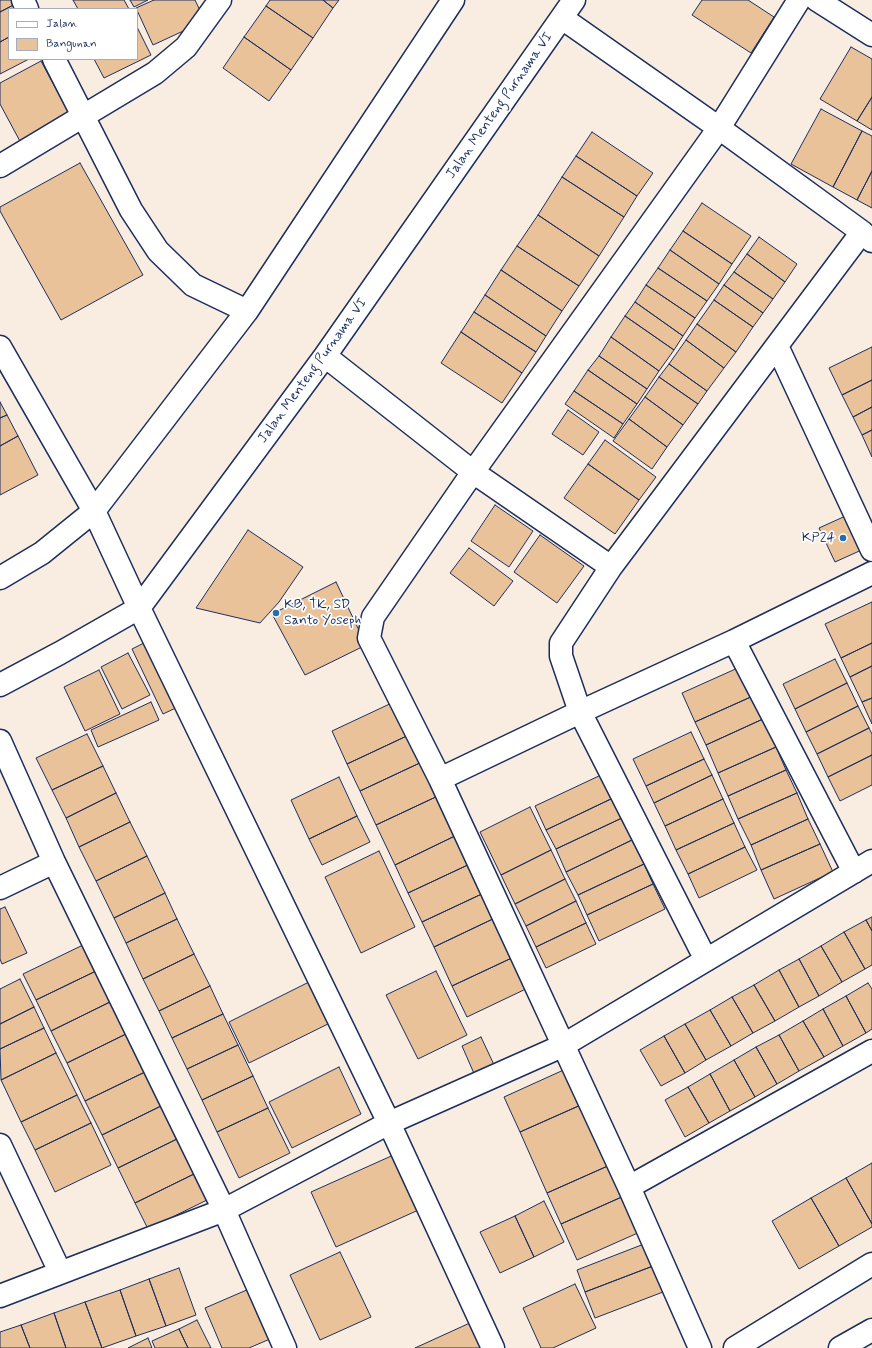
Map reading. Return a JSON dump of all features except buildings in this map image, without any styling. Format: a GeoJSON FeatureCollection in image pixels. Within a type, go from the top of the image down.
{"type":"FeatureCollection","features":[{"type":"Feature","properties":{"kind":"street"},"geometry":{"type":"LineString","coordinates":[[0,166],[155,73],[186,47],[220,0]]}},
{"type":"Feature","properties":{"kind":"street"},"geometry":{"type":"LineString","coordinates":[[0,578],[98,520],[247,311],[453,0]]}},
{"type":"Feature","properties":{"kind":"street","name":"Jalan Menteng Purnama VI"},"geometry":{"type":"LineString","coordinates":[[0,685],[60,654],[139,608],[325,356],[574,0]]}},
{"type":"Feature","properties":{"kind":"street"},"geometry":{"type":"LineString","coordinates":[[700,1348],[629,1187],[562,1046],[440,779],[369,638],[373,617],[473,472],[719,128],[799,0]]}},
{"type":"Feature","properties":{"kind":"street"},"geometry":{"type":"LineString","coordinates":[[817,0],[872,36]]}},
{"type":"Feature","properties":{"kind":"street"},"geometry":{"type":"LineString","coordinates":[[562,18],[719,128],[867,236],[777,346],[611,567],[561,643],[561,656],[580,712],[706,960]]}},
{"type":"Feature","properties":{"kind":"street"},"geometry":{"type":"LineString","coordinates":[[55,60],[131,210],[158,251],[193,285],[247,311]]}},
{"type":"Feature","properties":{"kind":"street"},"geometry":{"type":"LineString","coordinates":[[777,346],[872,550]]}},
{"type":"Feature","properties":{"kind":"street"},"geometry":{"type":"LineString","coordinates":[[0,347],[98,520],[139,608],[389,1123],[492,1348]]}},
{"type":"Feature","properties":{"kind":"street"},"geometry":{"type":"LineString","coordinates":[[325,356],[473,472],[611,567]]}},
{"type":"Feature","properties":{"kind":"street"},"geometry":{"type":"LineString","coordinates":[[440,779],[734,641],[872,572]]}},
{"type":"Feature","properties":{"kind":"street"},"geometry":{"type":"LineString","coordinates":[[0,1296],[224,1210],[389,1123],[562,1046],[863,867],[734,641]]}},
{"type":"Feature","properties":{"kind":"street"},"geometry":{"type":"LineString","coordinates":[[0,741],[54,862],[224,1210],[285,1348]]}},
{"type":"Feature","properties":{"kind":"street"},"geometry":{"type":"LineString","coordinates":[[0,888],[54,862]]}},
{"type":"Feature","properties":{"kind":"street"},"geometry":{"type":"LineString","coordinates":[[629,1187],[872,1051]]}},
{"type":"Feature","properties":{"kind":"street"},"geometry":{"type":"LineString","coordinates":[[0,1145],[60,1272]]}},
{"type":"Feature","properties":{"kind":"street"},"geometry":{"type":"LineString","coordinates":[[735,1348],[872,1264]]}},
{"type":"Feature","properties":{"kind":"street"},"geometry":{"type":"LineString","coordinates":[[840,1348],[872,1330]]}},
{"type":"Feature","properties":{"kind":"place","name":"KP24"},"geometry":{"type":"Point","coordinates":[843,538]}},
{"type":"Feature","properties":{"kind":"place","name":"KB, TK, SD Santo Yoseph"},"geometry":{"type":"Point","coordinates":[276,613]}}]}
